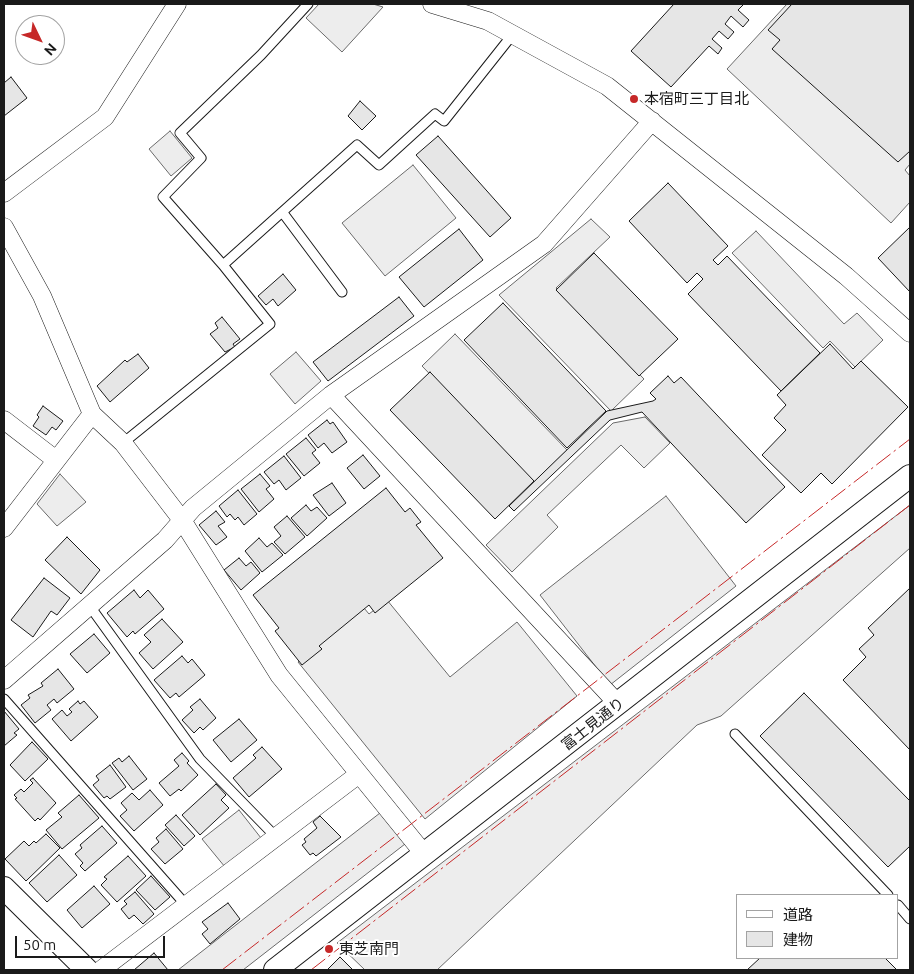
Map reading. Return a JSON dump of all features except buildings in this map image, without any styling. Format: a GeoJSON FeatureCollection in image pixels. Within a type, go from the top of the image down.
{"type":"FeatureCollection","features":[{"type":"Feature","properties":{"kind":"street"},"geometry":{"type":"LineString","coordinates":[[4,193],[105,117],[177,4]]}},
{"type":"Feature","properties":{"kind":"street"},"geometry":{"type":"LineString","coordinates":[[432,4],[488,21],[607,86],[846,276],[910,333]]}},
{"type":"Feature","properties":{"kind":"street"},"geometry":{"type":"LineString","coordinates":[[4,680],[165,540],[182,520],[331,395],[544,244],[652,121]]}},
{"type":"Feature","properties":{"kind":"street"},"geometry":{"type":"LineString","coordinates":[[4,227],[42,296],[92,414],[123,443],[182,520],[279,675],[425,855]]}},
{"type":"Feature","properties":{"kind":"street"},"geometry":{"type":"LineString","coordinates":[[331,395],[618,704]]}},
{"type":"Feature","properties":{"kind":"street"},"geometry":{"type":"LineString","coordinates":[[4,528],[92,414]]}},
{"type":"Feature","properties":{"kind":"street"},"geometry":{"type":"LineString","coordinates":[[4,420],[56,460]]}},
{"type":"Feature","properties":{"kind":"street","name":"富士見通り"},"geometry":{"type":"LineString","coordinates":[[275,970],[910,476]]}},
{"type":"Feature","properties":{"kind":"street"},"geometry":{"type":"LineString","coordinates":[[101,970],[359,774]]}},
{"type":"Feature","properties":{"kind":"street"},"geometry":{"type":"LineString","coordinates":[[4,888],[87,970]]}},
{"type":"Feature","properties":{"kind":"lane"},"geometry":{"type":"LineString","coordinates":[[123,443],[270,324],[223,265],[163,197],[201,158],[180,133],[260,55],[308,4]]}},
{"type":"Feature","properties":{"kind":"lane"},"geometry":{"type":"LineString","coordinates":[[223,265],[357,146],[379,164],[435,114],[444,121],[513,34]]}},
{"type":"Feature","properties":{"kind":"lane"},"geometry":{"type":"LineString","coordinates":[[283,213],[342,292]]}},
{"type":"Feature","properties":{"kind":"lane"},"geometry":{"type":"LineString","coordinates":[[89,605],[200,759],[275,836]]}},
{"type":"Feature","properties":{"kind":"lane"},"geometry":{"type":"LineString","coordinates":[[4,699],[186,905]]}},
{"type":"Feature","properties":{"kind":"lane"},"geometry":{"type":"LineString","coordinates":[[735,734],[887,894]]}},
{"type":"Feature","properties":{"kind":"lane"},"geometry":{"type":"LineString","coordinates":[[899,907],[910,919]]}},
{"type":"Feature","properties":{"kind":"shaded area"},"geometry":{"type":"Polygon","coordinates":[[[319,4],[373,4],[383,7],[342,52],[306,18],[319,4]]]}},
{"type":"Feature","properties":{"kind":"shaded area"},"geometry":{"type":"Polygon","coordinates":[[[787,4],[910,4],[910,164],[905,170],[910,176],[910,202],[891,223],[727,69],[787,4]]]}},
{"type":"Feature","properties":{"kind":"shaded area"},"geometry":{"type":"Polygon","coordinates":[[[170,131],[192,158],[171,176],[149,149],[170,131]]]}},
{"type":"Feature","properties":{"kind":"shaded area"},"geometry":{"type":"Polygon","coordinates":[[[413,165],[456,218],[385,276],[342,223],[413,165]]]}},
{"type":"Feature","properties":{"kind":"shaded area"},"geometry":{"type":"Polygon","coordinates":[[[591,219],[610,237],[556,288],[644,379],[611,411],[499,295],[591,219]]]}},
{"type":"Feature","properties":{"kind":"shaded area"},"geometry":{"type":"Polygon","coordinates":[[[756,231],[844,324],[857,313],[883,340],[855,367],[830,341],[823,348],[732,253],[756,231]]]}},
{"type":"Feature","properties":{"kind":"shaded area"},"geometry":{"type":"Polygon","coordinates":[[[455,334],[567,450],[534,482],[422,366],[455,334]]]}},
{"type":"Feature","properties":{"kind":"shaded area"},"geometry":{"type":"Polygon","coordinates":[[[296,352],[321,381],[295,404],[270,374],[296,352]]]}},
{"type":"Feature","properties":{"kind":"shaded area"},"geometry":{"type":"Polygon","coordinates":[[[645,417],[670,443],[644,468],[621,445],[547,515],[558,527],[512,572],[486,545],[613,423],[645,417]]]}},
{"type":"Feature","properties":{"kind":"shaded area"},"geometry":{"type":"Polygon","coordinates":[[[60,474],[86,502],[57,526],[37,504],[60,474]]]}},
{"type":"Feature","properties":{"kind":"shaded area"},"geometry":{"type":"Polygon","coordinates":[[[666,496],[736,586],[610,685],[540,595],[666,496]]]}},
{"type":"Feature","properties":{"kind":"shaded area"},"geometry":{"type":"Polygon","coordinates":[[[910,505],[910,548],[721,716],[697,725],[437,970],[365,970],[337,943],[910,505]]]}},
{"type":"Feature","properties":{"kind":"shaded area"},"geometry":{"type":"Polygon","coordinates":[[[387,600],[450,677],[517,622],[577,696],[425,819],[298,662],[364,608],[369,614],[387,600]]]}},
{"type":"Feature","properties":{"kind":"shaded area"},"geometry":{"type":"Polygon","coordinates":[[[239,810],[261,838],[225,867],[202,839],[239,810]]]}},
{"type":"Feature","properties":{"kind":"shaded area"},"geometry":{"type":"Polygon","coordinates":[[[380,813],[405,844],[243,970],[178,970],[380,813]]]}},
{"type":"Feature","properties":{"kind":"power"},"geometry":{"type":"LineString","coordinates":[[222,970],[910,439]]}},
{"type":"Feature","properties":{"kind":"power"},"geometry":{"type":"LineString","coordinates":[[311,970],[910,505]]}},
{"type":"Feature","properties":{"kind":"place","name":"本宿町三丁目北"},"geometry":{"type":"Point","coordinates":[634,99]}},
{"type":"Feature","properties":{"kind":"place","name":"東芝南門"},"geometry":{"type":"Point","coordinates":[329,949]}}]}
